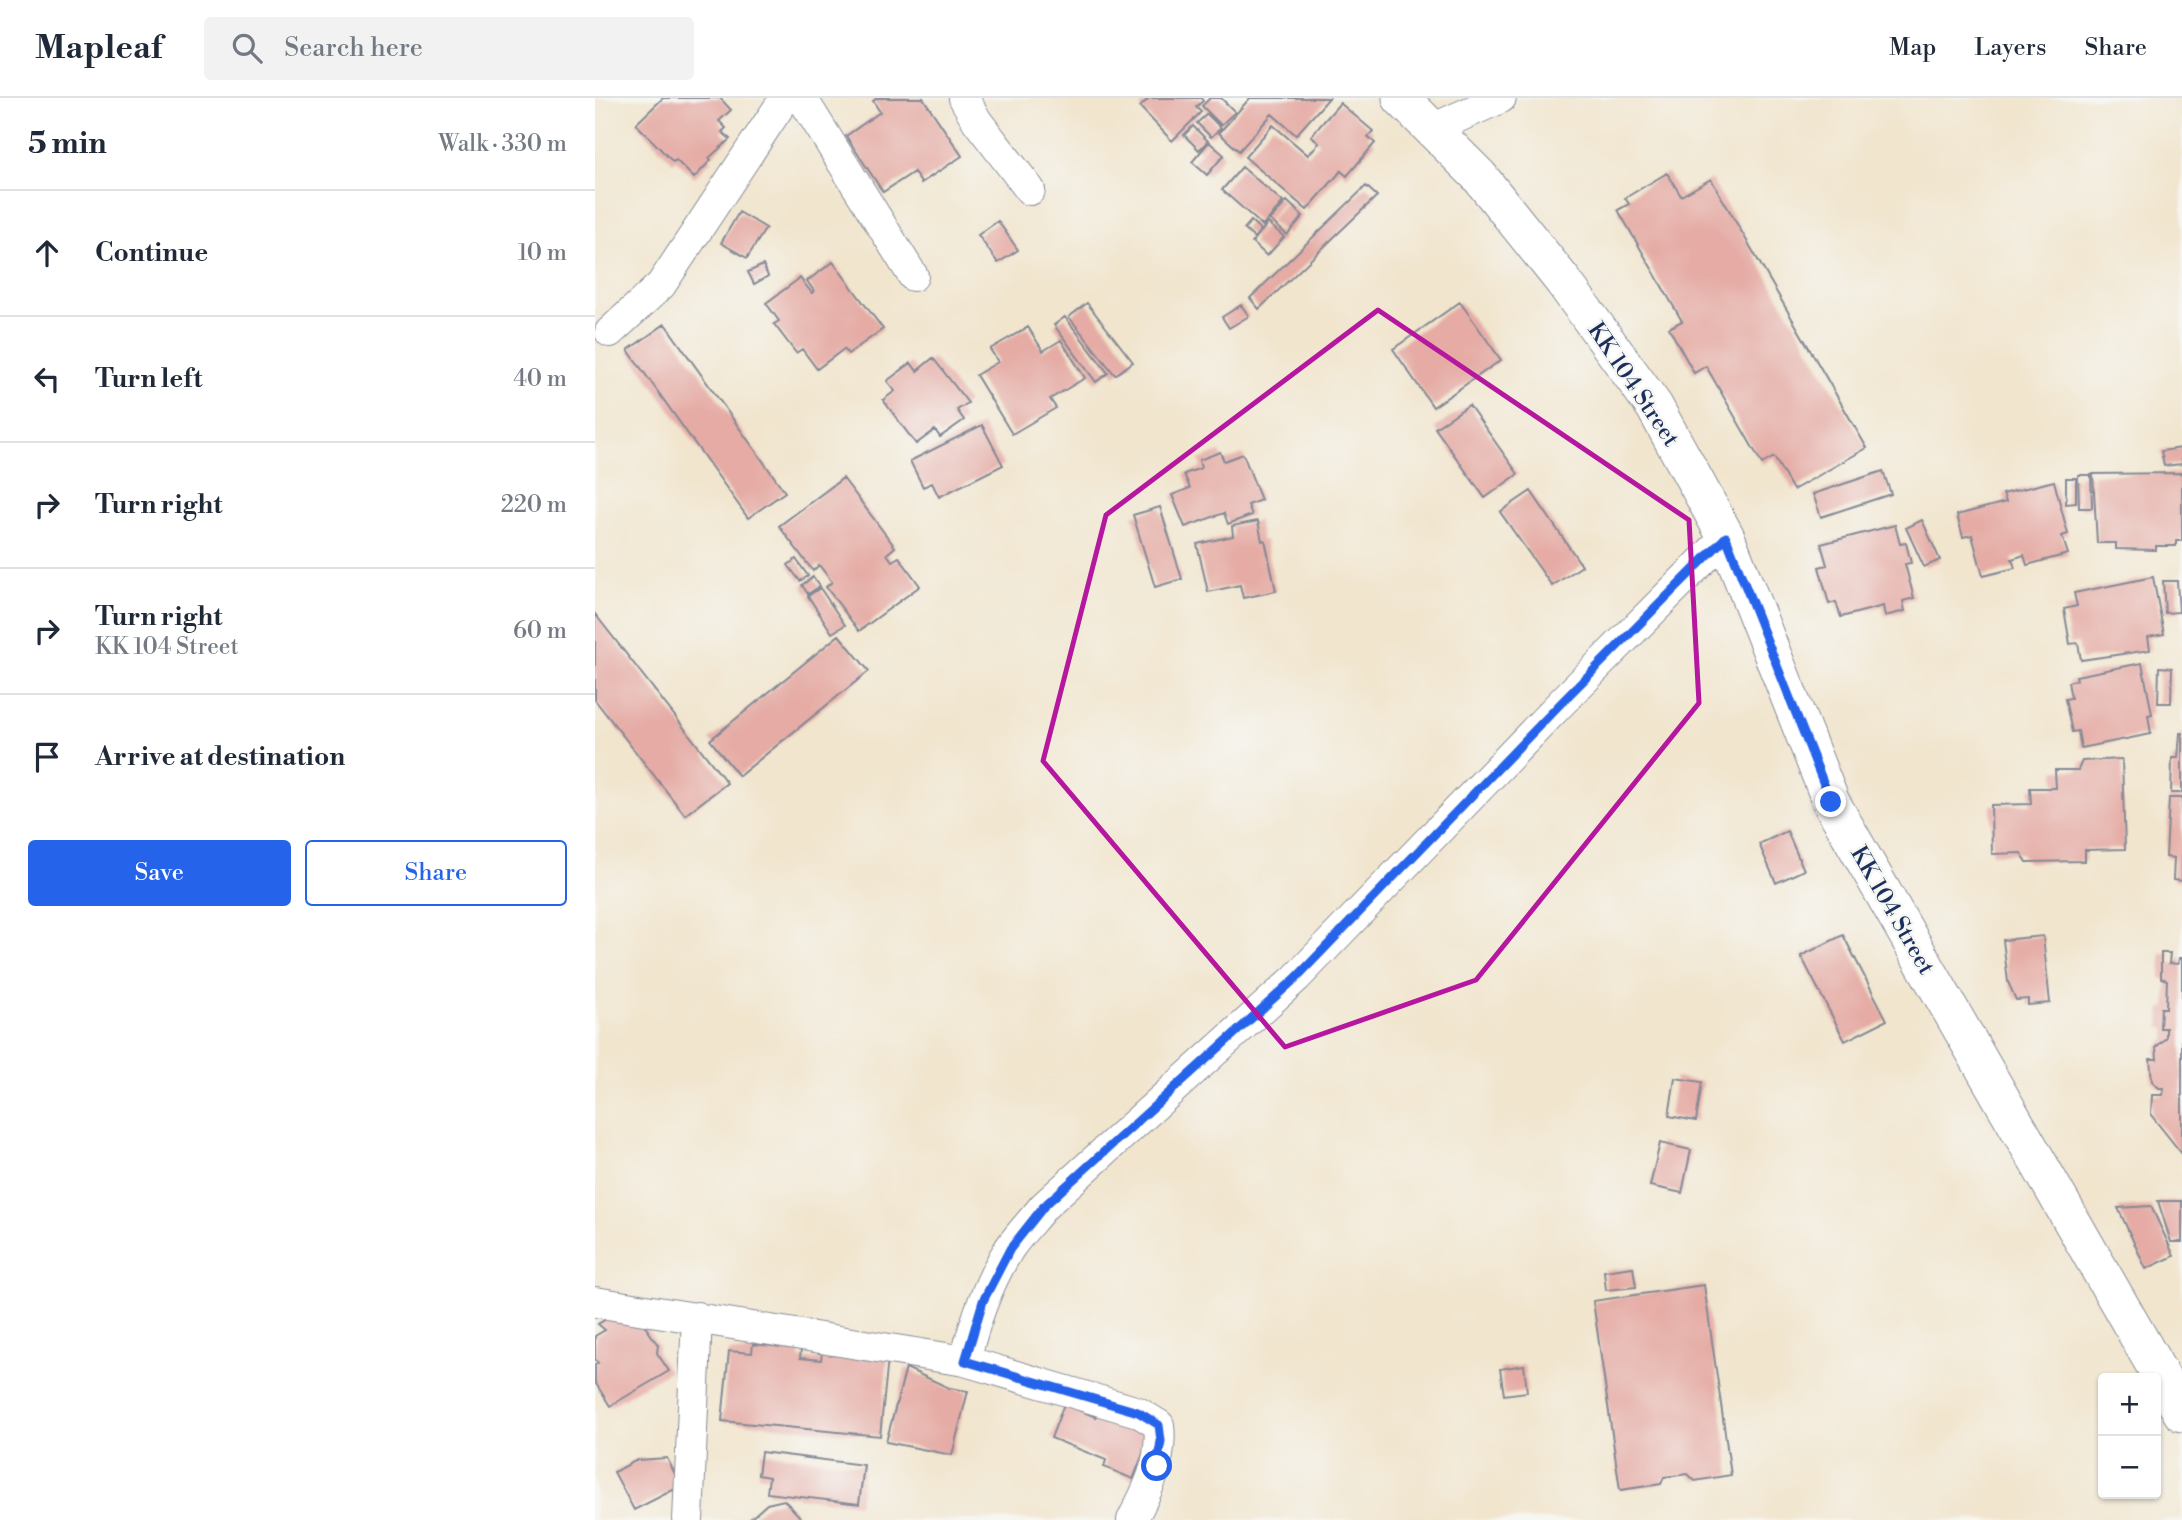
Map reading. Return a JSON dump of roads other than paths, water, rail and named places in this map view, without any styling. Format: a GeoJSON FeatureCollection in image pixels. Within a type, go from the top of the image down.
{"type":"FeatureCollection","features":[{"type":"Feature","properties":{"kind":"street"},"geometry":{"type":"LineString","coordinates":[[964,98],[977,121],[1030,190]]}},
{"type":"Feature","properties":{"kind":"street","name":"KK 104 Street"},"geometry":{"type":"LineString","coordinates":[[1401,98],[1434,128],[1479,176],[1563,281],[1654,406],[1726,537],[1831,802],[2182,1413]]}},
{"type":"Feature","properties":{"kind":"street"},"geometry":{"type":"LineString","coordinates":[[1434,128],[1500,98]]}},
{"type":"Feature","properties":{"kind":"street"},"geometry":{"type":"LineString","coordinates":[[610,332],[661,285],[787,99],[913,276]]}},
{"type":"Feature","properties":{"kind":"street"},"geometry":{"type":"LineString","coordinates":[[965,1361],[983,1301],[1010,1249],[1044,1206],[1296,978],[1562,702],[1726,537]]}},
{"type":"Feature","properties":{"kind":"street"},"geometry":{"type":"LineString","coordinates":[[595,1302],[965,1361],[1138,1412],[1159,1425],[1161,1441],[1157,1466],[1132,1520]]}},
{"type":"Feature","properties":{"kind":"street"},"geometry":{"type":"LineString","coordinates":[[688,1520],[697,1317]]}}]}
